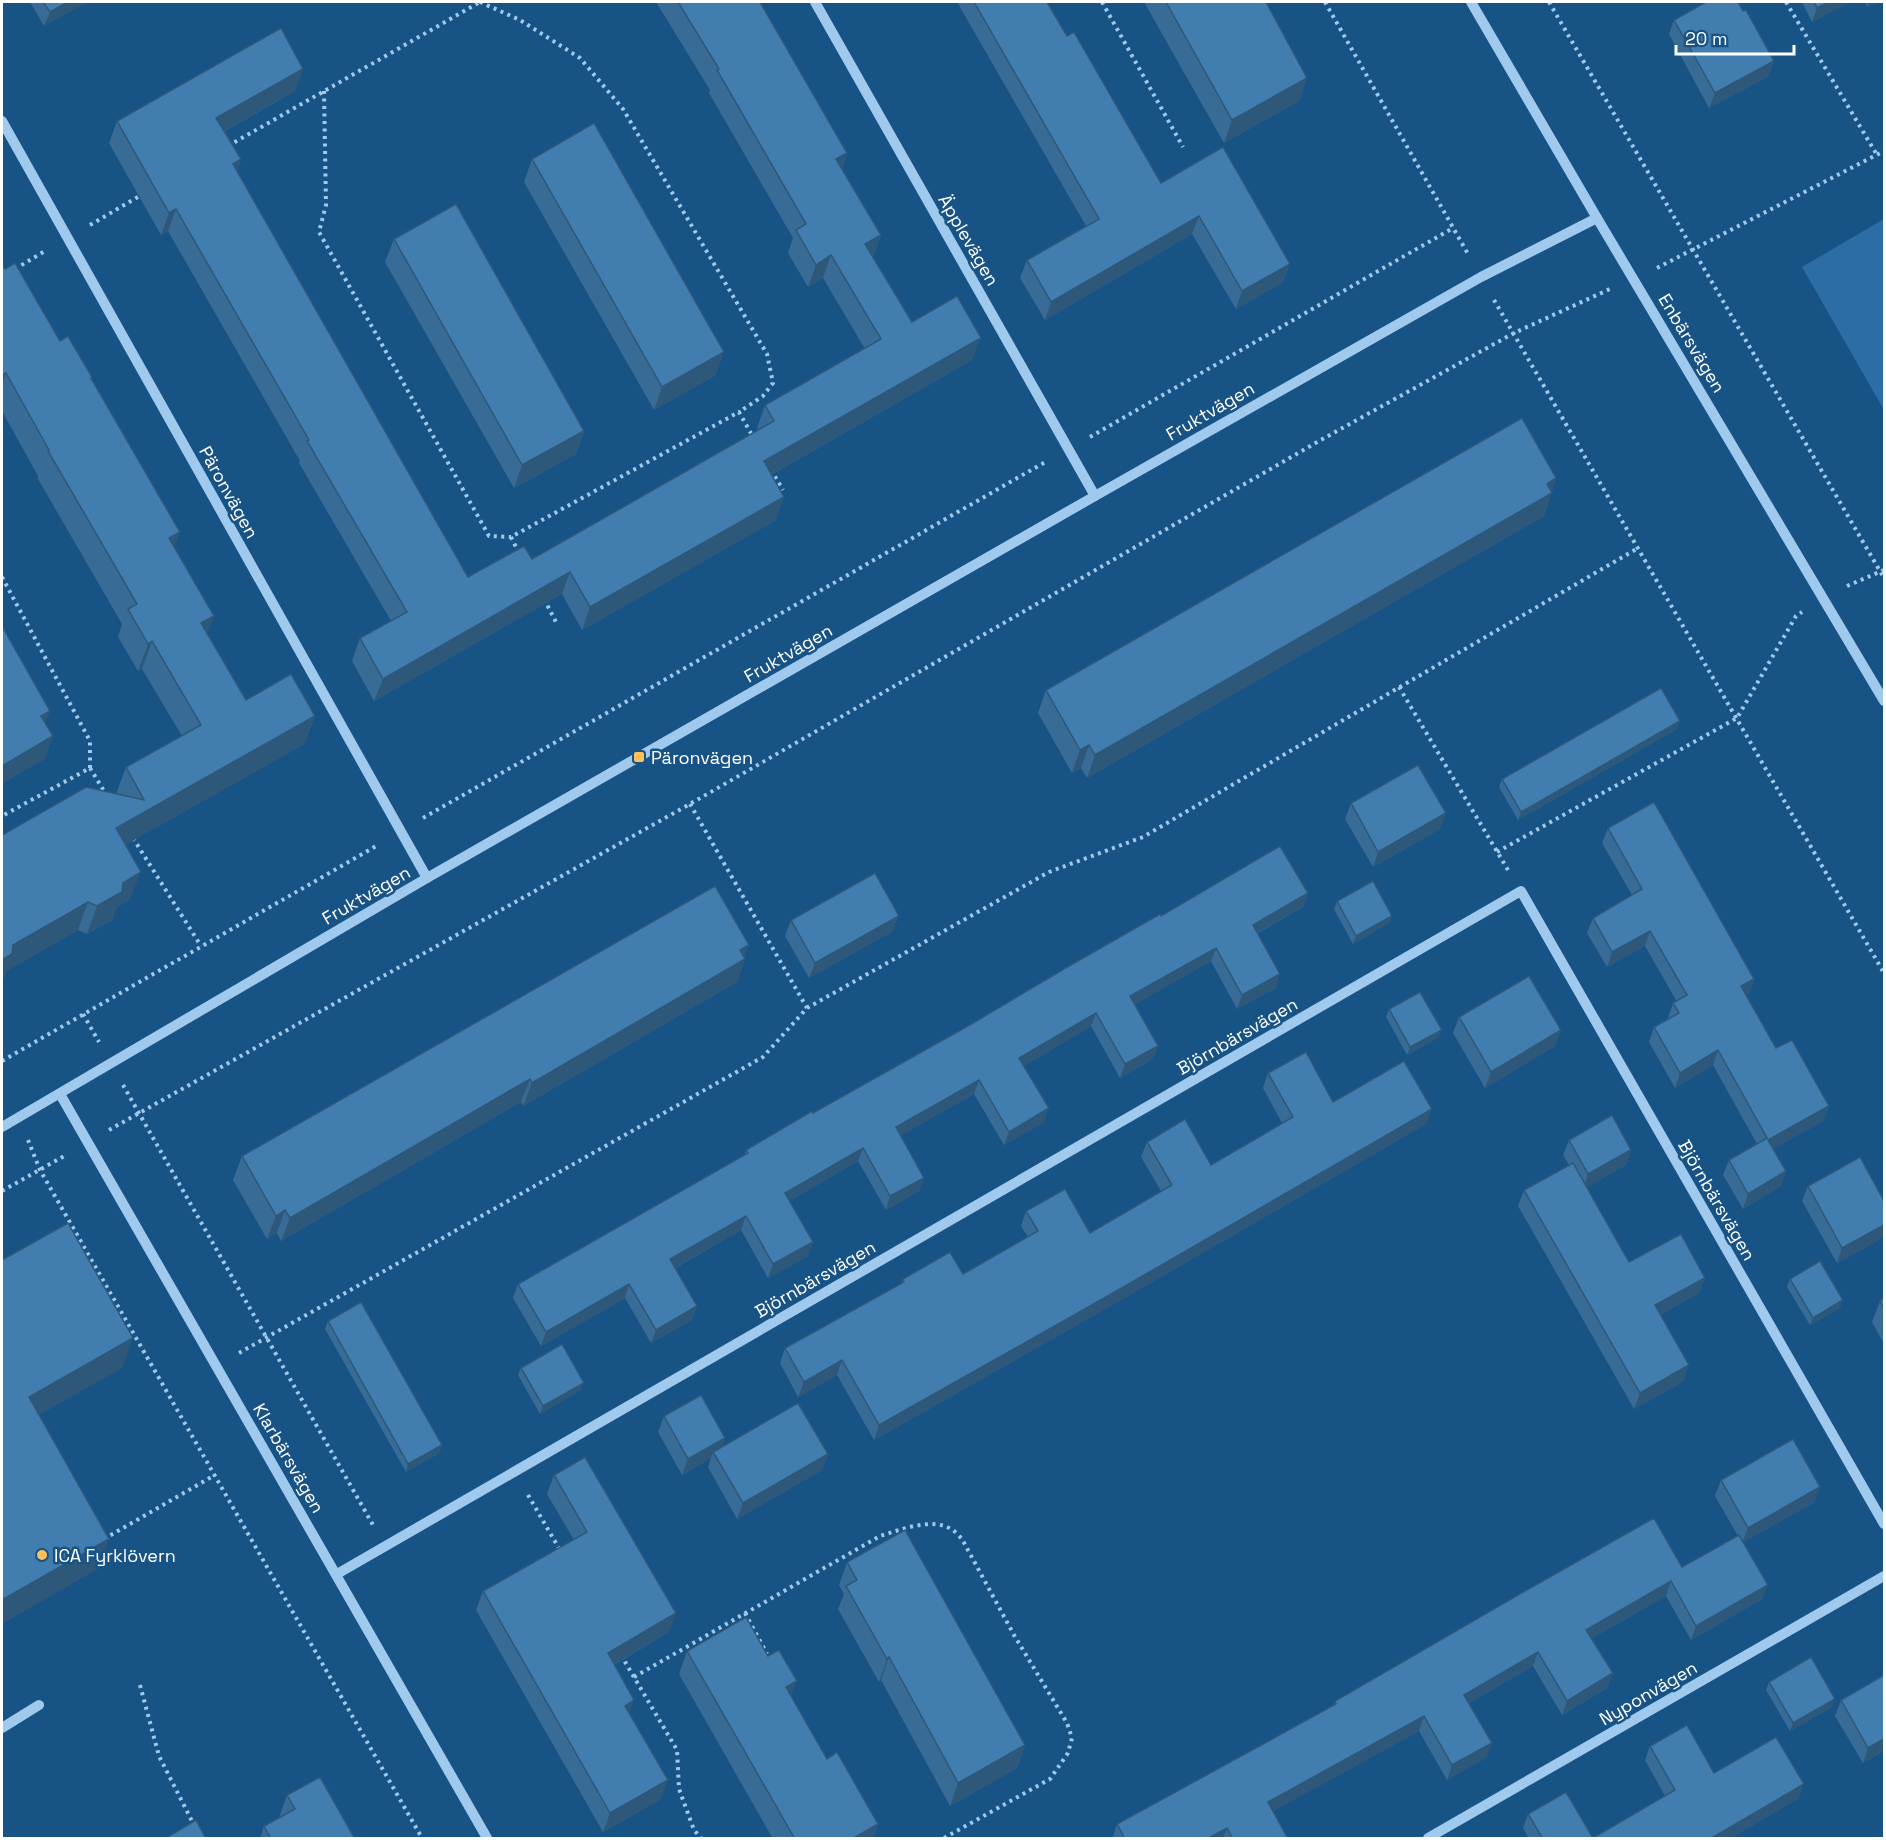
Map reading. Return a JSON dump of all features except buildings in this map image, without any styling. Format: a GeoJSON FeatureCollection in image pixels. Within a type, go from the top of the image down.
{"type":"FeatureCollection","features":[{"type":"Feature","properties":{"kind":"street","name":"Äpplevägen"},"geometry":{"type":"LineString","coordinates":[[815,2],[1095,495]]}},
{"type":"Feature","properties":{"kind":"street","name":"Enbärsvägen"},"geometry":{"type":"LineString","coordinates":[[1471,2],[1884,701]]}},
{"type":"Feature","properties":{"kind":"street","name":"Päronvägen"},"geometry":{"type":"LineString","coordinates":[[2,121],[427,878]]}},
{"type":"Feature","properties":{"kind":"street","name":"Fruktvägen"},"geometry":{"type":"LineString","coordinates":[[2,1127],[427,878],[1095,495],[1481,277],[1597,218]]}},
{"type":"Feature","properties":{"kind":"street","name":"Björnbärsvägen"},"geometry":{"type":"LineString","coordinates":[[337,1574],[1521,891],[1884,1524]]}},
{"type":"Feature","properties":{"kind":"street","name":"Klarbärsvägen"},"geometry":{"type":"LineString","coordinates":[[60,1094],[86,1143],[337,1574],[487,1839]]}},
{"type":"Feature","properties":{"kind":"street","name":"Nyponvägen"},"geometry":{"type":"LineString","coordinates":[[1428,1839],[1884,1576]]}},
{"type":"Feature","properties":{"kind":"street"},"geometry":{"type":"LineString","coordinates":[[2,1728],[39,1705]]}},
{"type":"Feature","properties":{"kind":"path"},"geometry":{"type":"LineString","coordinates":[[221,150],[324,91],[480,2],[520,20],[580,58],[623,109],[767,354],[773,383],[763,396],[739,412],[511,537],[489,536],[319,232],[326,205],[324,91]]}},
{"type":"Feature","properties":{"kind":"path"},"geometry":{"type":"LineString","coordinates":[[1102,2],[1183,147]]}},
{"type":"Feature","properties":{"kind":"path"},"geometry":{"type":"LineString","coordinates":[[1325,2],[1481,277],[1884,972]]}},
{"type":"Feature","properties":{"kind":"path"},"geometry":{"type":"LineString","coordinates":[[1550,2],[1883,571],[1884,578]]}},
{"type":"Feature","properties":{"kind":"path"},"geometry":{"type":"LineString","coordinates":[[1786,2],[1877,155]]}},
{"type":"Feature","properties":{"kind":"path"},"geometry":{"type":"LineString","coordinates":[[2,1191],[690,804],[1319,441],[1514,333],[1586,298],[1635,280],[1884,151]]}},
{"type":"Feature","properties":{"kind":"path"},"geometry":{"type":"LineString","coordinates":[[11,271],[149,191]]}},
{"type":"Feature","properties":{"kind":"path"},"geometry":{"type":"LineString","coordinates":[[2,1061],[1453,228]]}},
{"type":"Feature","properties":{"kind":"path"},"geometry":{"type":"LineString","coordinates":[[739,412],[756,441]]}},
{"type":"Feature","properties":{"kind":"path"},"geometry":{"type":"LineString","coordinates":[[766,461],[783,490]]}},
{"type":"Feature","properties":{"kind":"path"},"geometry":{"type":"LineString","coordinates":[[511,537],[521,556]]}},
{"type":"Feature","properties":{"kind":"path"},"geometry":{"type":"LineString","coordinates":[[216,1366],[763,1057],[807,1008],[1049,872],[1143,837],[1638,548]]}},
{"type":"Feature","properties":{"kind":"path"},"geometry":{"type":"LineString","coordinates":[[1497,852],[1737,717],[1796,616],[1822,597],[1883,571]]}},
{"type":"Feature","properties":{"kind":"path"},"geometry":{"type":"LineString","coordinates":[[2,577],[90,741],[90,768],[109,798]]}},
{"type":"Feature","properties":{"kind":"path"},"geometry":{"type":"LineString","coordinates":[[542,595],[557,624]]}},
{"type":"Feature","properties":{"kind":"path"},"geometry":{"type":"LineString","coordinates":[[1400,687],[1521,891]]}},
{"type":"Feature","properties":{"kind":"path"},"geometry":{"type":"LineString","coordinates":[[2,816],[90,768]]}},
{"type":"Feature","properties":{"kind":"path"},"geometry":{"type":"LineString","coordinates":[[690,804],[807,1008]]}},
{"type":"Feature","properties":{"kind":"path"},"geometry":{"type":"LineString","coordinates":[[127,828],[201,946]]}},
{"type":"Feature","properties":{"kind":"path"},"geometry":{"type":"LineString","coordinates":[[83,1014],[386,1546]]}},
{"type":"Feature","properties":{"kind":"path"},"geometry":{"type":"LineString","coordinates":[[17,1119],[40,1170],[422,1839]]}},
{"type":"Feature","properties":{"kind":"path"},"geometry":{"type":"LineString","coordinates":[[514,1472],[562,1554]]}},
{"type":"Feature","properties":{"kind":"path"},"geometry":{"type":"LineString","coordinates":[[95,1544],[215,1475]]}},
{"type":"Feature","properties":{"kind":"path"},"geometry":{"type":"LineString","coordinates":[[634,1677],[880,1536],[908,1527],[931,1524],[950,1528],[962,1539],[1014,1635],[1067,1723],[1072,1738],[1068,1754],[1050,1779],[944,1839]]}},
{"type":"Feature","properties":{"kind":"path"},"geometry":{"type":"LineString","coordinates":[[745,1613],[773,1664]]}},
{"type":"Feature","properties":{"kind":"path"},"geometry":{"type":"LineString","coordinates":[[616,1646],[677,1750],[679,1789],[694,1830],[701,1839]]}},
{"type":"Feature","properties":{"kind":"path"},"geometry":{"type":"LineString","coordinates":[[141,1685],[159,1756],[196,1828]]}},
{"type":"Feature","properties":{"kind":"shaded area"},"geometry":{"type":"Polygon","coordinates":[[[1884,219],[1884,410],[1802,267],[1884,219]]]}},
{"type":"Feature","properties":{"kind":"place","name":"Päronvägen"},"geometry":{"type":"Point","coordinates":[639,757]}},
{"type":"Feature","properties":{"kind":"place","name":"ICA Fyrklövern"},"geometry":{"type":"Point","coordinates":[42,1555]}}]}
